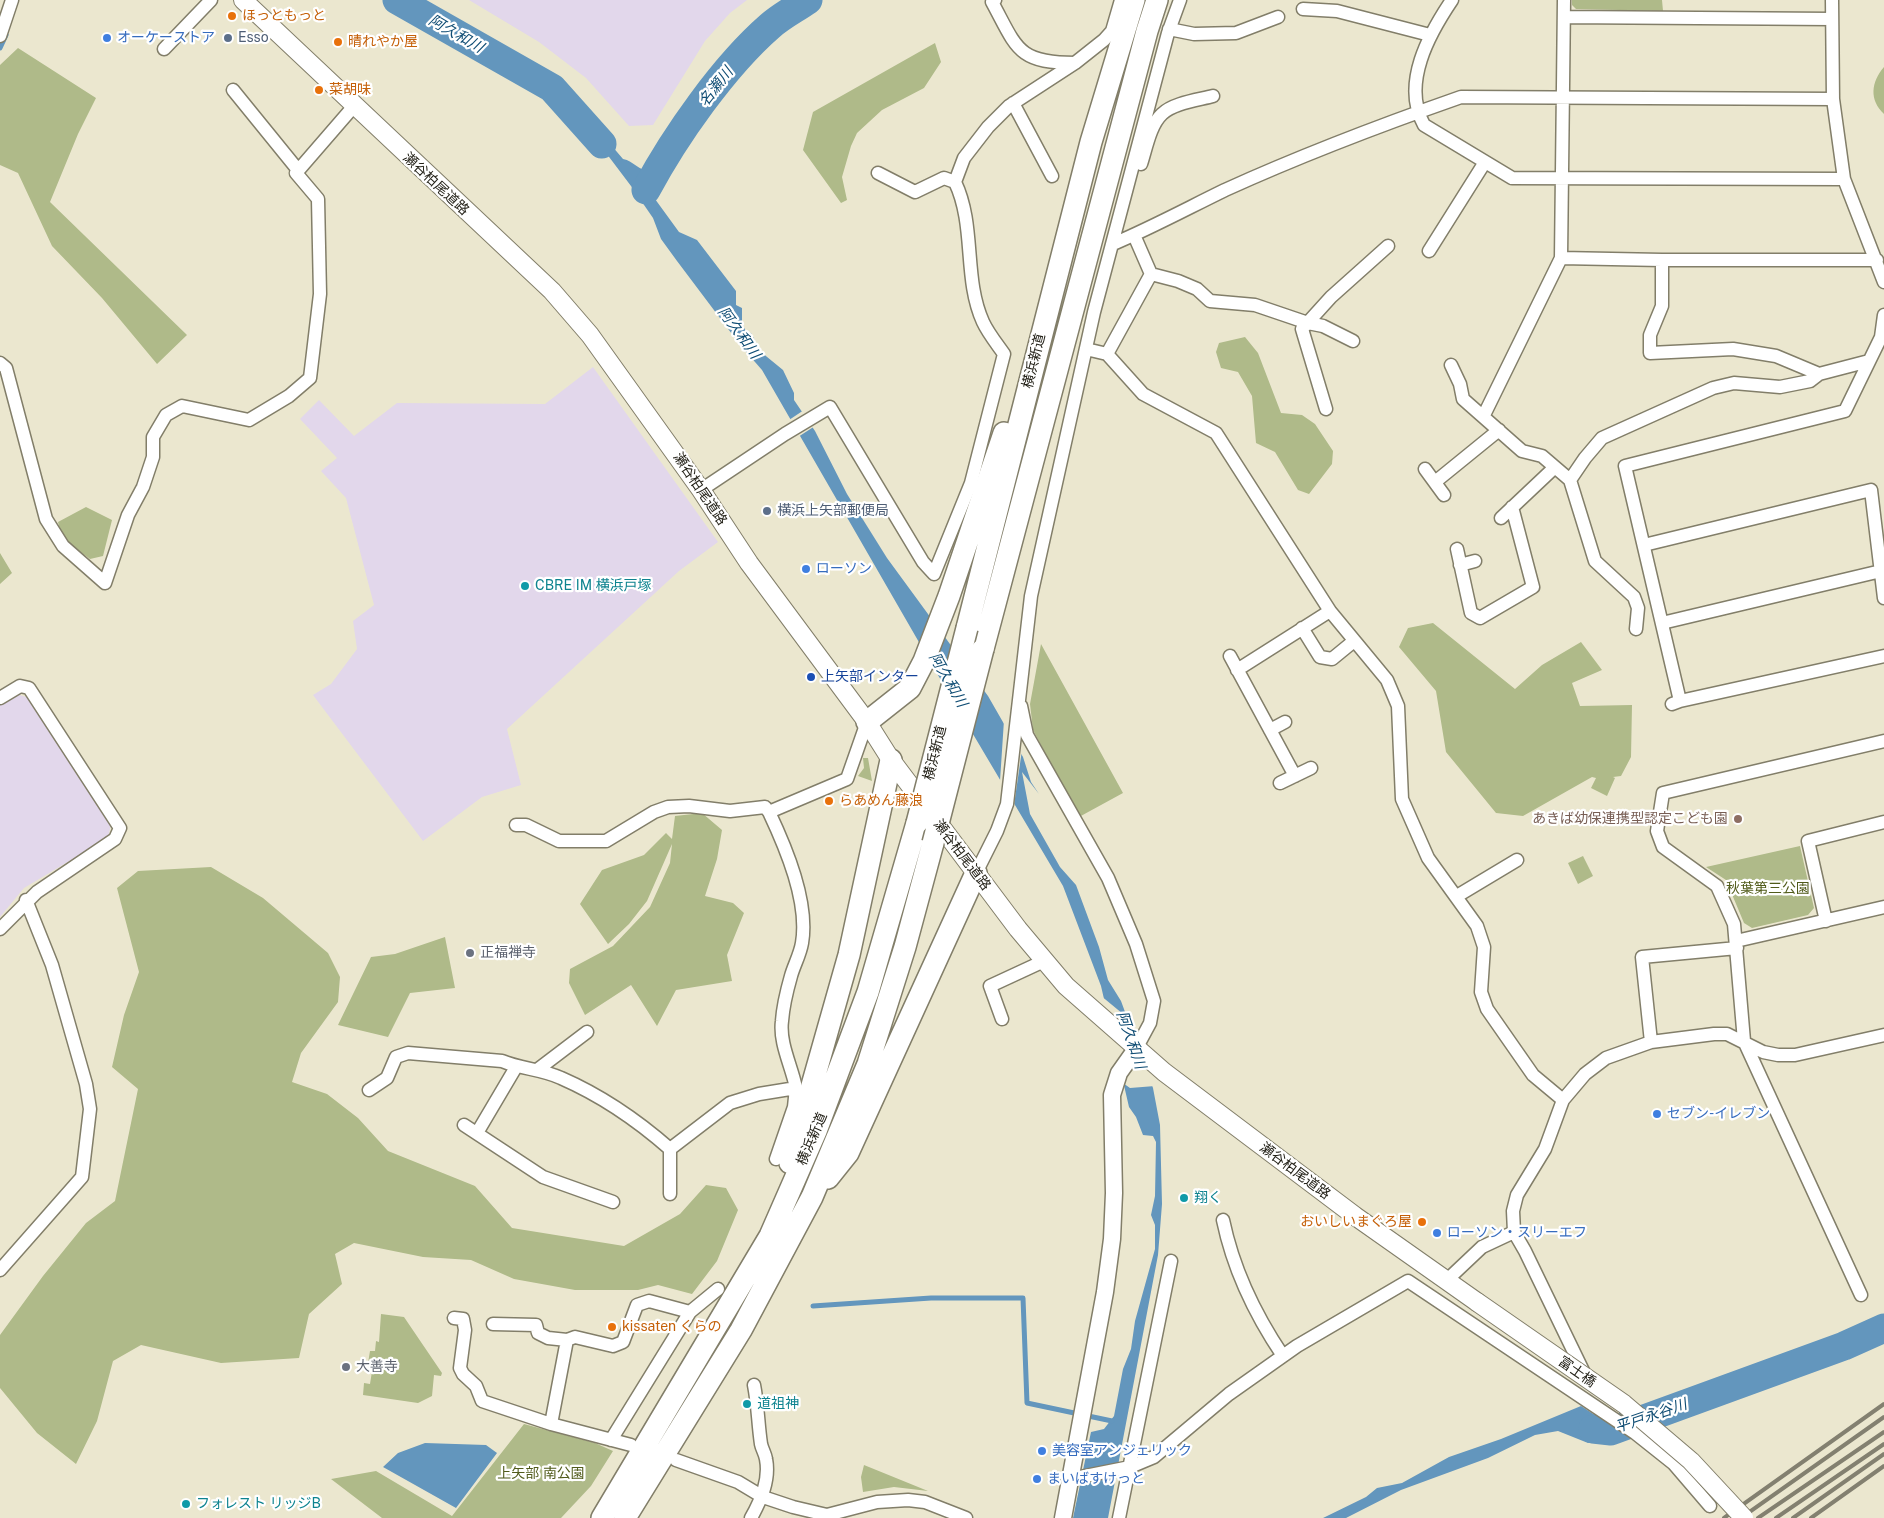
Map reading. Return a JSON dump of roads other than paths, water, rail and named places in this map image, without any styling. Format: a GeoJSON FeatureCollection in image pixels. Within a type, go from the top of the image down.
{"type":"FeatureCollection","features":[{"type":"Feature","properties":{"kind":"highway","name":"横浜新道"},"geometry":{"type":"LineString","coordinates":[[626,1518],[741,1330],[812,1197],[868,1064],[905,947],[1139,59],[1157,0]]}},
{"type":"Feature","properties":{"kind":"highway","name":"横浜新道"},"geometry":{"type":"LineString","coordinates":[[602,1518],[770,1236],[816,1131],[868,992],[918,823],[1046,314],[1128,3]]}},
{"type":"Feature","properties":{"kind":"highway"},"geometry":{"type":"LineString","coordinates":[[1112,31],[1128,3]]}},
{"type":"Feature","properties":{"kind":"highway"},"geometry":{"type":"LineString","coordinates":[[867,722],[910,688],[924,661],[949,596],[985,485],[1046,314]]}},
{"type":"Feature","properties":{"kind":"highway"},"geometry":{"type":"LineString","coordinates":[[770,1236],[849,955],[891,760]]}},
{"type":"Feature","properties":{"kind":"highway"},"geometry":{"type":"LineString","coordinates":[[812,1197],[848,1153],[976,873]]}},
{"type":"Feature","properties":{"kind":"main road","name":"瀬谷柏尾道路"},"geometry":{"type":"LineString","coordinates":[[243,0],[552,291],[590,336],[701,490],[749,563],[867,722],[891,760],[1044,961],[1066,986],[1106,1024],[1164,1072],[1347,1210],[1477,1302]]}},
{"type":"Feature","properties":{"kind":"main road","name":"富士橋"},"geometry":{"type":"LineString","coordinates":[[1477,1302],[1624,1404],[1675,1446],[1707,1477],[1744,1518]]}},
{"type":"Feature","properties":{"kind":"street"},"geometry":{"type":"LineString","coordinates":[[0,36],[3,13],[12,0]]}},
{"type":"Feature","properties":{"kind":"street"},"geometry":{"type":"LineString","coordinates":[[164,49],[211,0]]}},
{"type":"Feature","properties":{"kind":"street"},"geometry":{"type":"LineString","coordinates":[[995,0],[992,2],[1017,48],[1026,55],[1041,61],[1076,63]]}},
{"type":"Feature","properties":{"kind":"street"},"geometry":{"type":"LineString","coordinates":[[976,873],[997,830],[1007,804],[1031,596],[1094,312],[1169,29],[1180,0]]}},
{"type":"Feature","properties":{"kind":"street"},"geometry":{"type":"LineString","coordinates":[[1452,0],[1430,35],[1422,54],[1416,95],[1417,112],[1424,125],[1512,178],[1844,179]]}},
{"type":"Feature","properties":{"kind":"street"},"geometry":{"type":"LineString","coordinates":[[1484,415],[1561,258],[1564,0]]}},
{"type":"Feature","properties":{"kind":"street"},"geometry":{"type":"LineString","coordinates":[[1832,0],[1833,99],[1844,179],[1884,282]]}},
{"type":"Feature","properties":{"kind":"street"},"geometry":{"type":"LineString","coordinates":[[1304,10],[1337,10],[1430,35]]}},
{"type":"Feature","properties":{"kind":"street"},"geometry":{"type":"LineString","coordinates":[[1564,17],[1832,19]]}},
{"type":"Feature","properties":{"kind":"street"},"geometry":{"type":"LineString","coordinates":[[1169,29],[1194,34],[1236,34],[1278,18]]}},
{"type":"Feature","properties":{"kind":"street"},"geometry":{"type":"LineString","coordinates":[[955,182],[964,158],[988,127],[1013,103],[1076,63],[1112,31]]}},
{"type":"Feature","properties":{"kind":"street"},"geometry":{"type":"LineString","coordinates":[[233,90],[298,170]]}},
{"type":"Feature","properties":{"kind":"street"},"geometry":{"type":"LineString","coordinates":[[1131,171],[1137,169],[1141,164],[1154,126],[1161,115],[1168,110],[1213,96]]}},
{"type":"Feature","properties":{"kind":"street"},"geometry":{"type":"LineString","coordinates":[[1113,244],[1278,167],[1405,115],[1461,97],[1833,99]]}},
{"type":"Feature","properties":{"kind":"street"},"geometry":{"type":"LineString","coordinates":[[1013,103],[1052,176]]}},
{"type":"Feature","properties":{"kind":"street"},"geometry":{"type":"LineString","coordinates":[[0,363],[6,368],[46,520],[63,546],[105,583],[128,515],[143,487],[153,457],[153,437],[166,414],[182,406],[249,420],[289,396],[310,378],[320,294],[318,199],[296,173],[354,106]]}},
{"type":"Feature","properties":{"kind":"street"},"geometry":{"type":"LineString","coordinates":[[1429,251],[1485,162]]}},
{"type":"Feature","properties":{"kind":"street"},"geometry":{"type":"LineString","coordinates":[[701,490],[830,407],[923,562],[934,574],[971,483],[1004,354],[983,322],[974,288],[968,226],[961,194],[955,182],[944,178],[915,192],[878,173]]}},
{"type":"Feature","properties":{"kind":"street"},"geometry":{"type":"LineString","coordinates":[[1134,235],[1151,274]]}},
{"type":"Feature","properties":{"kind":"street"},"geometry":{"type":"LineString","coordinates":[[1326,409],[1302,329],[1331,297],[1388,246]]}},
{"type":"Feature","properties":{"kind":"street"},"geometry":{"type":"LineString","coordinates":[[1561,258],[1877,260]]}},
{"type":"Feature","properties":{"kind":"street"},"geometry":{"type":"LineString","coordinates":[[1662,260],[1662,306],[1650,336],[1650,353],[1733,349],[1776,356],[1819,374]]}},
{"type":"Feature","properties":{"kind":"street"},"geometry":{"type":"LineString","coordinates":[[1151,274],[1178,281],[1197,289],[1210,301],[1255,305],[1308,324],[1323,326],[1353,341]]}},
{"type":"Feature","properties":{"kind":"street"},"geometry":{"type":"LineString","coordinates":[[1107,354],[1151,274]]}},
{"type":"Feature","properties":{"kind":"street"},"geometry":{"type":"LineString","coordinates":[[1884,315],[1880,336],[1845,411],[1625,466],[1662,622],[1676,702],[1884,656]]}},
{"type":"Feature","properties":{"kind":"street"},"geometry":{"type":"LineString","coordinates":[[1086,348],[1107,354],[1143,394],[1216,433],[1330,610],[1387,680],[1398,706],[1402,799],[1428,858],[1477,926],[1484,947],[1480,992],[1487,1009],[1533,1075],[1563,1100]]}},
{"type":"Feature","properties":{"kind":"street"},"geometry":{"type":"LineString","coordinates":[[1570,480],[1584,458],[1602,438],[1713,388],[1734,383],[1780,387],[1810,381],[1819,374],[1869,361]]}},
{"type":"Feature","properties":{"kind":"street"},"geometry":{"type":"LineString","coordinates":[[1450,365],[1460,384],[1463,399],[1484,415],[1522,450],[1542,456],[1570,480],[1595,561],[1634,597],[1638,608],[1636,629]]}},
{"type":"Feature","properties":{"kind":"street"},"geometry":{"type":"LineString","coordinates":[[1435,482],[1499,430]]}},
{"type":"Feature","properties":{"kind":"street"},"geometry":{"type":"LineString","coordinates":[[1501,518],[1554,468]]}},
{"type":"Feature","properties":{"kind":"street"},"geometry":{"type":"LineString","coordinates":[[1425,469],[1444,495]]}},
{"type":"Feature","properties":{"kind":"street"},"geometry":{"type":"LineString","coordinates":[[1644,545],[1871,490],[1884,598]]}},
{"type":"Feature","properties":{"kind":"street"},"geometry":{"type":"LineString","coordinates":[[1457,549],[1471,614],[1480,618],[1532,587],[1512,507]]}},
{"type":"Feature","properties":{"kind":"street"},"geometry":{"type":"LineString","coordinates":[[1460,565],[1475,561]]}},
{"type":"Feature","properties":{"kind":"street"},"geometry":{"type":"LineString","coordinates":[[1662,622],[1881,571]]}},
{"type":"Feature","properties":{"kind":"street"},"geometry":{"type":"LineString","coordinates":[[1237,670],[1330,610]]}},
{"type":"Feature","properties":{"kind":"street"},"geometry":{"type":"LineString","coordinates":[[1302,628],[1320,657],[1332,659],[1354,641]]}},
{"type":"Feature","properties":{"kind":"street"},"geometry":{"type":"LineString","coordinates":[[1230,656],[1295,776]]}},
{"type":"Feature","properties":{"kind":"street"},"geometry":{"type":"LineString","coordinates":[[0,698],[20,686],[29,688],[120,828],[116,839],[26,900],[0,929]]}},
{"type":"Feature","properties":{"kind":"street"},"geometry":{"type":"LineString","coordinates":[[1019,699],[1027,735],[1108,878],[1136,944],[1154,1001],[1150,1023],[1136,1049],[1119,1073],[1112,1095],[1114,1193],[1112,1239],[1074,1478],[1063,1518]]}},
{"type":"Feature","properties":{"kind":"street"},"geometry":{"type":"LineString","coordinates":[[769,812],[847,779],[867,722]]}},
{"type":"Feature","properties":{"kind":"street"},"geometry":{"type":"LineString","coordinates":[[1270,730],[1285,722]]}},
{"type":"Feature","properties":{"kind":"street"},"geometry":{"type":"LineString","coordinates":[[1861,1295],[1744,1041],[1734,924],[1717,886],[1663,847],[1657,830],[1663,793],[1884,741]]}},
{"type":"Feature","properties":{"kind":"street"},"geometry":{"type":"LineString","coordinates":[[1280,783],[1311,768]]}},
{"type":"Feature","properties":{"kind":"street"},"geometry":{"type":"LineString","coordinates":[[516,826],[526,825],[559,841],[606,842],[654,812],[668,807],[689,806],[730,811],[765,807],[769,812],[789,856],[798,888],[802,922],[802,943],[791,977],[781,1022],[784,1045],[796,1088],[794,1107],[776,1159]]}},
{"type":"Feature","properties":{"kind":"street"},"geometry":{"type":"LineString","coordinates":[[1826,921],[1808,841],[1884,822]]}},
{"type":"Feature","properties":{"kind":"street"},"geometry":{"type":"LineString","coordinates":[[1457,896],[1517,860]]}},
{"type":"Feature","properties":{"kind":"street"},"geometry":{"type":"LineString","coordinates":[[0,1270],[82,1177],[90,1109],[86,1084],[52,965],[26,900]]}},
{"type":"Feature","properties":{"kind":"street"},"geometry":{"type":"LineString","coordinates":[[1651,1042],[1642,957],[1737,945],[1884,907]]}},
{"type":"Feature","properties":{"kind":"street"},"geometry":{"type":"LineString","coordinates":[[1002,1019],[990,986],[1044,961]]}},
{"type":"Feature","properties":{"kind":"street"},"geometry":{"type":"LineString","coordinates":[[537,1070],[587,1032]]}},
{"type":"Feature","properties":{"kind":"street"},"geometry":{"type":"LineString","coordinates":[[1582,1397],[1594,1393],[1525,1250],[1514,1232],[1513,1211],[1518,1195],[1544,1148],[1563,1100],[1585,1074],[1606,1058],[1651,1042],[1727,1034],[1763,1052],[1778,1055],[1795,1055],[1884,1035]]}},
{"type":"Feature","properties":{"kind":"street"},"geometry":{"type":"LineString","coordinates":[[369,1090],[386,1078],[396,1057],[408,1054],[502,1061],[516,1067],[537,1070],[560,1078],[623,1112],[670,1148],[670,1194]]}},
{"type":"Feature","properties":{"kind":"street"},"geometry":{"type":"LineString","coordinates":[[477,1133],[516,1067]]}},
{"type":"Feature","properties":{"kind":"street"},"geometry":{"type":"LineString","coordinates":[[670,1148],[730,1103],[758,1094],[796,1088]]}},
{"type":"Feature","properties":{"kind":"street"},"geometry":{"type":"LineString","coordinates":[[464,1125],[543,1177],[613,1202]]}},
{"type":"Feature","properties":{"kind":"street"},"geometry":{"type":"LineString","coordinates":[[1223,1220],[1229,1246],[1265,1330],[1283,1356]]}},
{"type":"Feature","properties":{"kind":"street"},"geometry":{"type":"LineString","coordinates":[[1446,1281],[1482,1246],[1514,1232]]}},
{"type":"Feature","properties":{"kind":"street"},"geometry":{"type":"LineString","coordinates":[[1119,1518],[1171,1261]]}},
{"type":"Feature","properties":{"kind":"street"},"geometry":{"type":"LineString","coordinates":[[1074,1478],[1128,1467],[1154,1457],[1187,1427],[1283,1356],[1408,1281],[1635,1433],[1674,1464],[1710,1506]]}},
{"type":"Feature","properties":{"kind":"street"},"geometry":{"type":"LineString","coordinates":[[611,1440],[690,1312],[718,1289]]}},
{"type":"Feature","properties":{"kind":"street"},"geometry":{"type":"LineString","coordinates":[[493,1324],[536,1325],[538,1333],[548,1338],[567,1340],[575,1337],[613,1346],[623,1342],[637,1305],[649,1301],[690,1312]]}},
{"type":"Feature","properties":{"kind":"street"},"geometry":{"type":"LineString","coordinates":[[454,1318],[463,1319],[465,1330],[460,1368],[463,1374],[476,1386],[482,1401],[551,1424],[631,1446]]}},
{"type":"Feature","properties":{"kind":"street"},"geometry":{"type":"LineString","coordinates":[[551,1424],[567,1340]]}},
{"type":"Feature","properties":{"kind":"street"},"geometry":{"type":"LineString","coordinates":[[751,1518],[763,1497],[766,1459],[761,1445],[759,1411],[754,1385]]}},
{"type":"Feature","properties":{"kind":"street"},"geometry":{"type":"LineString","coordinates":[[676,1460],[738,1482],[763,1497],[793,1507],[827,1515],[877,1502],[908,1500],[925,1502],[966,1518]]}},
{"type":"Feature","properties":{"kind":"water"},"geometry":{"type":"Polygon","coordinates":[[[557,88],[594,125],[623,159],[647,171],[651,171],[667,150],[663,169],[653,190],[655,199],[679,232],[697,240],[736,291],[736,305],[742,308],[742,323],[746,332],[751,333],[761,352],[783,370],[794,393],[794,400],[815,431],[847,494],[887,558],[988,696],[1023,757],[1031,782],[1039,794],[1022,772],[1030,814],[1060,867],[1076,885],[1099,947],[1108,980],[1121,1001],[1153,1088],[1160,1125],[1162,1204],[1158,1255],[1108,1518],[1073,1518],[1091,1432],[1104,1429],[1114,1416],[1123,1369],[1131,1349],[1135,1321],[1155,1249],[1155,1225],[1151,1215],[1155,1196],[1156,1142],[1153,1136],[1143,1135],[1136,1117],[1129,1107],[1101,986],[1063,886],[935,670],[762,370],[741,346],[661,239],[653,218],[631,186],[557,88]]]}},
{"type":"Feature","properties":{"kind":"water"},"geometry":{"type":"Polygon","coordinates":[[[1581,1406],[1621,1432],[1588,1443],[1558,1431],[1535,1435],[1488,1458],[1401,1490],[1346,1518],[1323,1518],[1366,1497],[1377,1488],[1402,1483],[1449,1457],[1501,1439],[1581,1406]]]}},
{"type":"Feature","properties":{"kind":"water"},"geometry":{"type":"Polygon","coordinates":[[[425,1443],[486,1445],[497,1453],[456,1508],[383,1467],[398,1453],[425,1443]]]}},
{"type":"Feature","properties":{"kind":"waterway","name":"阿久和川"},"geometry":{"type":"LineString","coordinates":[[397,0],[552,88],[602,144]]}},
{"type":"Feature","properties":{"kind":"waterway","name":"名瀬川"},"geometry":{"type":"LineString","coordinates":[[646,190],[686,125],[735,61],[774,22],[808,0]]}},
{"type":"Feature","properties":{"kind":"waterway"},"geometry":{"type":"LineString","coordinates":[[0,48],[6,35]]}},
{"type":"Feature","properties":{"kind":"waterway"},"geometry":{"type":"LineString","coordinates":[[813,1306],[931,1298],[1023,1298],[1027,1403],[1112,1421]]}},
{"type":"Feature","properties":{"kind":"waterway","name":"平戸永谷川"},"geometry":{"type":"LineString","coordinates":[[1593,1429],[1611,1431],[1844,1346],[1884,1328]]}},
{"type":"Feature","properties":{"kind":"railway"},"geometry":{"type":"LineString","coordinates":[[1724,1518],[1884,1404]]}},
{"type":"Feature","properties":{"kind":"railway"},"geometry":{"type":"LineString","coordinates":[[1741,1518],[1884,1417]]}},
{"type":"Feature","properties":{"kind":"railway"},"geometry":{"type":"LineString","coordinates":[[1758,1518],[1884,1432]]}},
{"type":"Feature","properties":{"kind":"railway"},"geometry":{"type":"LineString","coordinates":[[1776,1518],[1884,1444]]}},
{"type":"Feature","properties":{"kind":"railway"},"geometry":{"type":"LineString","coordinates":[[1793,1518],[1884,1454]]}},
{"type":"Feature","properties":{"kind":"railway"},"geometry":{"type":"LineString","coordinates":[[1811,1518],[1884,1466]]}},
{"type":"Feature","properties":{"kind":"place","name":"ほっともっと"},"geometry":{"type":"Point","coordinates":[232,16]}},
{"type":"Feature","properties":{"kind":"place","name":"オーケーストア"},"geometry":{"type":"Point","coordinates":[107,38]}},
{"type":"Feature","properties":{"kind":"place","name":"Esso"},"geometry":{"type":"Point","coordinates":[228,38]}},
{"type":"Feature","properties":{"kind":"place","name":"晴れやか屋"},"geometry":{"type":"Point","coordinates":[338,42]}},
{"type":"Feature","properties":{"kind":"place","name":"菜胡味"},"geometry":{"type":"Point","coordinates":[319,90]}},
{"type":"Feature","properties":{"kind":"place","name":"横浜上矢部郵便局"},"geometry":{"type":"Point","coordinates":[767,511]}},
{"type":"Feature","properties":{"kind":"place","name":"ローソン"},"geometry":{"type":"Point","coordinates":[806,569]}},
{"type":"Feature","properties":{"kind":"place","name":"CBRE IM 横浜戸塚"},"geometry":{"type":"Point","coordinates":[525,586]}},
{"type":"Feature","properties":{"kind":"place","name":"上矢部インター"},"geometry":{"type":"Point","coordinates":[811,677]}},
{"type":"Feature","properties":{"kind":"place","name":"らあめん藤浪"},"geometry":{"type":"Point","coordinates":[829,801]}},
{"type":"Feature","properties":{"kind":"place","name":"あきば幼保連携型認定こども園"},"geometry":{"type":"Point","coordinates":[1738,819]}},
{"type":"Feature","properties":{"kind":"place","name":"正福禅寺"},"geometry":{"type":"Point","coordinates":[470,953]}},
{"type":"Feature","properties":{"kind":"place","name":"セブン-イレブン"},"geometry":{"type":"Point","coordinates":[1657,1114]}},
{"type":"Feature","properties":{"kind":"place","name":"翔く"},"geometry":{"type":"Point","coordinates":[1184,1198]}},
{"type":"Feature","properties":{"kind":"place","name":"おいしいまぐろ屋"},"geometry":{"type":"Point","coordinates":[1422,1222]}},
{"type":"Feature","properties":{"kind":"place","name":"ローソン・スリーエフ"},"geometry":{"type":"Point","coordinates":[1437,1233]}},
{"type":"Feature","properties":{"kind":"place","name":"kissaten くらの"},"geometry":{"type":"Point","coordinates":[612,1327]}},
{"type":"Feature","properties":{"kind":"place","name":"大善寺"},"geometry":{"type":"Point","coordinates":[346,1367]}},
{"type":"Feature","properties":{"kind":"place","name":"道祖神"},"geometry":{"type":"Point","coordinates":[747,1404]}},
{"type":"Feature","properties":{"kind":"place","name":"美容室アンジェリック"},"geometry":{"type":"Point","coordinates":[1042,1451]}},
{"type":"Feature","properties":{"kind":"place","name":"まいばすけっと"},"geometry":{"type":"Point","coordinates":[1037,1479]}},
{"type":"Feature","properties":{"kind":"place","name":"フォレスト リッジB"},"geometry":{"type":"Point","coordinates":[186,1504]}},
{"type":"Feature","properties":{"kind":"park label","name":"秋葉第三公園"},"geometry":{"type":"Point","coordinates":[1768,889]}},
{"type":"Feature","properties":{"kind":"park label","name":"上矢部 南公園"},"geometry":{"type":"Point","coordinates":[541,1474]}}]}
